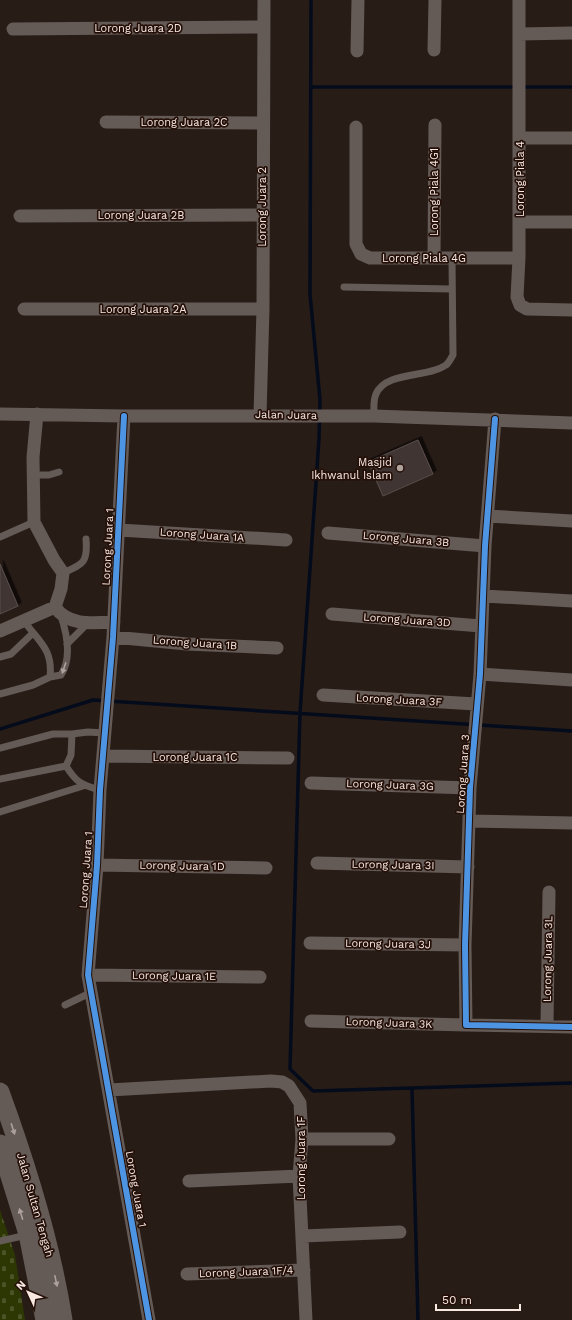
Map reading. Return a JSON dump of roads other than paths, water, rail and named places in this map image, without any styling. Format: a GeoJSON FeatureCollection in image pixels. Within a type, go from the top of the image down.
{"type":"FeatureCollection","features":[{"type":"Feature","properties":{"kind":"main road","name":"Jalan Sultan Tengah"},"geometry":{"type":"LineString","coordinates":[[0,1092],[44,1230],[57,1283],[63,1320]]}},
{"type":"Feature","properties":{"kind":"main road","name":"Jalan Sultan Tengah"},"geometry":{"type":"LineString","coordinates":[[0,1144],[28,1234],[45,1320]]}},
{"type":"Feature","properties":{"kind":"street","name":"Lorong Juara 2"},"geometry":{"type":"LineString","coordinates":[[260,415],[263,309],[262,123],[264,0]]}},
{"type":"Feature","properties":{"kind":"street"},"geometry":{"type":"LineString","coordinates":[[357,51],[358,0]]}},
{"type":"Feature","properties":{"kind":"street"},"geometry":{"type":"LineString","coordinates":[[434,50],[435,0]]}},
{"type":"Feature","properties":{"kind":"street","name":"Lorong Piala 4"},"geometry":{"type":"LineString","coordinates":[[519,0],[520,138],[519,258],[517,297],[520,305],[527,309],[572,310]]}},
{"type":"Feature","properties":{"kind":"street","name":"Lorong Juara 2D"},"geometry":{"type":"LineString","coordinates":[[13,29],[264,27]]}},
{"type":"Feature","properties":{"kind":"street"},"geometry":{"type":"LineString","coordinates":[[519,34],[572,33]]}},
{"type":"Feature","properties":{"kind":"street","name":"Lorong Juara 2C"},"geometry":{"type":"LineString","coordinates":[[106,122],[262,123]]}},
{"type":"Feature","properties":{"kind":"street","name":"Lorong Piala 4G1"},"geometry":{"type":"LineString","coordinates":[[434,258],[435,125]]}},
{"type":"Feature","properties":{"kind":"street","name":"Lorong Piala 4G"},"geometry":{"type":"LineString","coordinates":[[356,127],[356,244],[361,254],[370,258],[519,258]]}},
{"type":"Feature","properties":{"kind":"street"},"geometry":{"type":"LineString","coordinates":[[520,138],[572,138]]}},
{"type":"Feature","properties":{"kind":"street","name":"Lorong Juara 2B"},"geometry":{"type":"LineString","coordinates":[[20,216],[262,214]]}},
{"type":"Feature","properties":{"kind":"street"},"geometry":{"type":"LineString","coordinates":[[519,222],[572,222]]}},
{"type":"Feature","properties":{"kind":"street","name":"Lorong Juara 2A"},"geometry":{"type":"LineString","coordinates":[[24,308],[263,309]]}},
{"type":"Feature","properties":{"kind":"street","name":"Jalan Juara"},"geometry":{"type":"LineString","coordinates":[[0,414],[124,416],[374,416],[495,419],[572,423]]}},
{"type":"Feature","properties":{"kind":"street"},"geometry":{"type":"LineString","coordinates":[[37,414],[33,475],[34,522],[54,560],[63,573],[58,612]]}},
{"type":"Feature","properties":{"kind":"street","name":"Lorong Juara 1"},"geometry":{"type":"LineString","coordinates":[[124,416],[114,622],[106,705],[100,790],[97,865],[88,975],[149,1320]]}},
{"type":"Feature","properties":{"kind":"street","name":"Lorong Juara 3"},"geometry":{"type":"LineString","coordinates":[[466,1024],[465,945],[470,788],[480,674],[485,546],[495,419]]}},
{"type":"Feature","properties":{"kind":"street"},"geometry":{"type":"LineString","coordinates":[[488,516],[572,521]]}},
{"type":"Feature","properties":{"kind":"street","name":"Lorong Juara 1A"},"geometry":{"type":"LineString","coordinates":[[119,530],[286,540]]}},
{"type":"Feature","properties":{"kind":"street","name":"Lorong Juara 3B"},"geometry":{"type":"LineString","coordinates":[[328,533],[485,546]]}},
{"type":"Feature","properties":{"kind":"street"},"geometry":{"type":"LineString","coordinates":[[484,596],[572,601]]}},
{"type":"Feature","properties":{"kind":"street"},"geometry":{"type":"LineString","coordinates":[[0,631],[24,621],[58,612],[87,624],[114,622]]}},
{"type":"Feature","properties":{"kind":"street","name":"Lorong Juara 3D"},"geometry":{"type":"LineString","coordinates":[[332,614],[482,626]]}},
{"type":"Feature","properties":{"kind":"street","name":"Lorong Juara 1B"},"geometry":{"type":"LineString","coordinates":[[113,637],[187,644],[276,648]]}},
{"type":"Feature","properties":{"kind":"street"},"geometry":{"type":"LineString","coordinates":[[480,674],[572,680]]}},
{"type":"Feature","properties":{"kind":"street","name":"Lorong Juara 3F"},"geometry":{"type":"LineString","coordinates":[[323,695],[476,710]]}},
{"type":"Feature","properties":{"kind":"street","name":"Lorong Juara 1C"},"geometry":{"type":"LineString","coordinates":[[103,756],[288,758]]}},
{"type":"Feature","properties":{"kind":"street","name":"Lorong Juara 3G"},"geometry":{"type":"LineString","coordinates":[[311,783],[470,788]]}},
{"type":"Feature","properties":{"kind":"street"},"geometry":{"type":"LineString","coordinates":[[470,821],[572,823]]}},
{"type":"Feature","properties":{"kind":"street","name":"Lorong Juara 3I"},"geometry":{"type":"LineString","coordinates":[[318,863],[468,867]]}},
{"type":"Feature","properties":{"kind":"street","name":"Lorong Juara 1D"},"geometry":{"type":"LineString","coordinates":[[97,865],[266,868]]}},
{"type":"Feature","properties":{"kind":"street","name":"Lorong Juara 3L"},"geometry":{"type":"LineString","coordinates":[[547,1026],[549,892]]}},
{"type":"Feature","properties":{"kind":"street","name":"Lorong Juara 3J"},"geometry":{"type":"LineString","coordinates":[[310,942],[465,945]]}},
{"type":"Feature","properties":{"kind":"street","name":"Lorong Juara 1E"},"geometry":{"type":"LineString","coordinates":[[88,975],[260,977]]}},
{"type":"Feature","properties":{"kind":"street","name":"Lorong Juara 3K"},"geometry":{"type":"LineString","coordinates":[[311,1021],[466,1024]]}},
{"type":"Feature","properties":{"kind":"street"},"geometry":{"type":"LineString","coordinates":[[466,1024],[572,1027]]}},
{"type":"Feature","properties":{"kind":"street","name":"Lorong Juara 1F"},"geometry":{"type":"LineString","coordinates":[[109,1090],[282,1082],[295,1093],[300,1103],[302,1139],[299,1176],[306,1320]]}},
{"type":"Feature","properties":{"kind":"street"},"geometry":{"type":"LineString","coordinates":[[302,1139],[390,1139]]}},
{"type":"Feature","properties":{"kind":"street"},"geometry":{"type":"LineString","coordinates":[[189,1181],[299,1176]]}},
{"type":"Feature","properties":{"kind":"street"},"geometry":{"type":"LineString","coordinates":[[303,1236],[400,1232]]}},
{"type":"Feature","properties":{"kind":"street","name":"Lorong Juara 1F/4"},"geometry":{"type":"LineString","coordinates":[[187,1274],[304,1270]]}},
{"type":"Feature","properties":{"kind":"lane"},"geometry":{"type":"LineString","coordinates":[[374,416],[374,396],[384,383],[446,365],[450,360],[452,355],[452,258]]}},
{"type":"Feature","properties":{"kind":"lane"},"geometry":{"type":"LineString","coordinates":[[344,287],[451,289]]}},
{"type":"Feature","properties":{"kind":"lane"},"geometry":{"type":"LineString","coordinates":[[33,475],[49,475],[59,472]]}},
{"type":"Feature","properties":{"kind":"lane"},"geometry":{"type":"LineString","coordinates":[[0,537],[34,522]]}},
{"type":"Feature","properties":{"kind":"lane"},"geometry":{"type":"LineString","coordinates":[[63,573],[81,564],[87,555],[86,539]]}},
{"type":"Feature","properties":{"kind":"lane"},"geometry":{"type":"LineString","coordinates":[[0,694],[33,685],[50,677],[56,677],[63,672],[65,666],[67,634],[58,612]]}},
{"type":"Feature","properties":{"kind":"lane"},"geometry":{"type":"LineString","coordinates":[[24,621],[48,653],[51,665],[50,677]]}},
{"type":"Feature","properties":{"kind":"lane"},"geometry":{"type":"LineString","coordinates":[[67,644],[87,624]]}},
{"type":"Feature","properties":{"kind":"lane"},"geometry":{"type":"LineString","coordinates":[[0,657],[10,654],[33,633]]}},
{"type":"Feature","properties":{"kind":"lane"},"geometry":{"type":"LineString","coordinates":[[0,748],[54,734],[88,732],[104,733]]}},
{"type":"Feature","properties":{"kind":"lane"},"geometry":{"type":"LineString","coordinates":[[66,766],[70,755],[72,734]]}},
{"type":"Feature","properties":{"kind":"lane"},"geometry":{"type":"LineString","coordinates":[[0,779],[66,766]]}},
{"type":"Feature","properties":{"kind":"lane"},"geometry":{"type":"LineString","coordinates":[[66,766],[73,777],[83,786],[100,790]]}},
{"type":"Feature","properties":{"kind":"lane"},"geometry":{"type":"LineString","coordinates":[[0,812],[83,786]]}},
{"type":"Feature","properties":{"kind":"lane"},"geometry":{"type":"LineString","coordinates":[[65,1005],[90,992]]}},
{"type":"Feature","properties":{"kind":"lane"},"geometry":{"type":"LineString","coordinates":[[0,1241],[28,1234]]}},
{"type":"Feature","properties":{"kind":"waterway"},"geometry":{"type":"LineString","coordinates":[[311,0],[310,294],[320,400],[319,439],[300,713],[290,1069],[313,1091],[572,1083]]}},
{"type":"Feature","properties":{"kind":"waterway"},"geometry":{"type":"LineString","coordinates":[[311,87],[572,87]]}},
{"type":"Feature","properties":{"kind":"waterway"},"geometry":{"type":"LineString","coordinates":[[0,729],[93,700],[572,731]]}},
{"type":"Feature","properties":{"kind":"waterway"},"geometry":{"type":"LineString","coordinates":[[412,1088],[418,1320]]}},
{"type":"Feature","properties":{"kind":"place","name":"Masjid Ikhwanul Islam"},"geometry":{"type":"Point","coordinates":[400,468]}}]}
